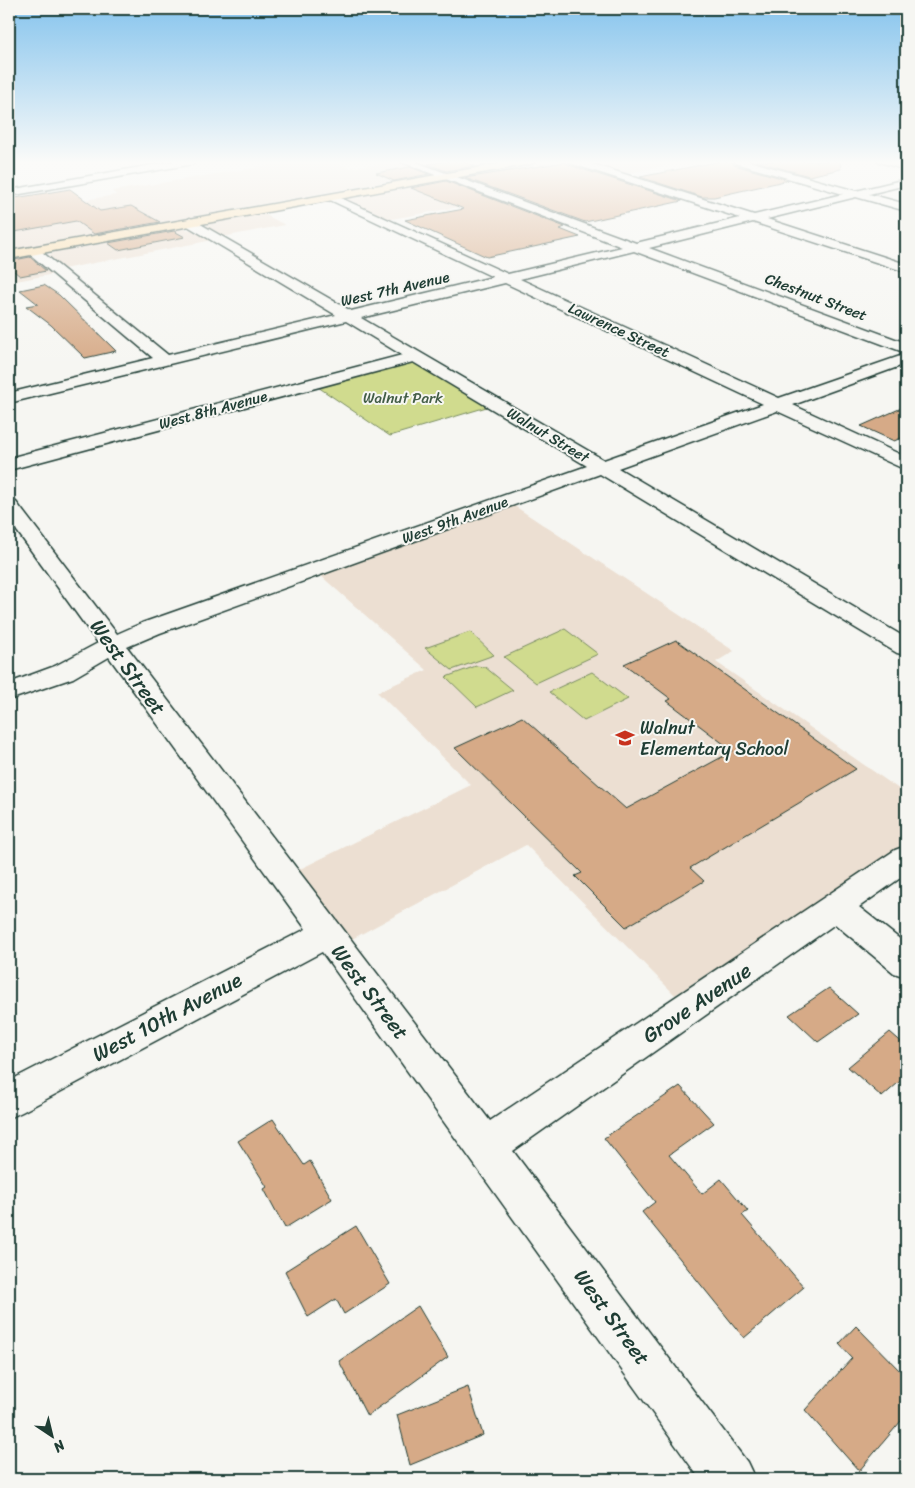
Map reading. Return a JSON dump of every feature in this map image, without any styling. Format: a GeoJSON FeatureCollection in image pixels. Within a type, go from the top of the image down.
{"type":"FeatureCollection","features":[{"type":"Feature","properties":{"kind":"main road"},"geometry":{"type":"LineString","coordinates":[[9,255],[144,230]]}},
{"type":"Feature","properties":{"kind":"street","name":"Walnut Street"},"geometry":{"type":"LineString","coordinates":[[204,230],[906,648]]}},
{"type":"Feature","properties":{"kind":"street","name":"Lawrence Street"},"geometry":{"type":"LineString","coordinates":[[403,230],[906,464]]}},
{"type":"Feature","properties":{"kind":"street","name":"Chestnut Street"},"geometry":{"type":"LineString","coordinates":[[592,230],[906,348]]}},
{"type":"Feature","properties":{"kind":"street","name":"West 7th Avenue"},"geometry":{"type":"LineString","coordinates":[[9,398],[706,230]]}},
{"type":"Feature","properties":{"kind":"street"},"geometry":{"type":"LineString","coordinates":[[790,230],[906,268]]}},
{"type":"Feature","properties":{"kind":"street"},"geometry":{"type":"LineString","coordinates":[[32,251],[165,360]]}},
{"type":"Feature","properties":{"kind":"street","name":"West 8th Avenue"},"geometry":{"type":"LineString","coordinates":[[9,464],[416,356]]}},
{"type":"Feature","properties":{"kind":"street","name":"West 9th Avenue"},"geometry":{"type":"LineString","coordinates":[[9,692],[64,672],[112,645],[151,628],[906,359]]}},
{"type":"Feature","properties":{"kind":"street","name":"West Street"},"geometry":{"type":"LineString","coordinates":[[9,506],[326,934],[486,1146],[730,1479]]}},
{"type":"Feature","properties":{"kind":"street","name":"Grove Avenue"},"geometry":{"type":"LineString","coordinates":[[486,1146],[906,858]]}},
{"type":"Feature","properties":{"kind":"street"},"geometry":{"type":"LineString","coordinates":[[836,906],[906,963]]}},
{"type":"Feature","properties":{"kind":"street","name":"West 10th Avenue"},"geometry":{"type":"LineString","coordinates":[[9,1100],[326,934]]}},
{"type":"Feature","properties":{"kind":"shaded area"},"geometry":{"type":"Polygon","coordinates":[[[9,230],[117,230],[9,250],[9,230]]]}},
{"type":"Feature","properties":{"kind":"shaded area"},"geometry":{"type":"Polygon","coordinates":[[[174,230],[196,230],[213,240],[63,269],[48,256],[55,252],[174,230]]]}},
{"type":"Feature","properties":{"kind":"shaded area"},"geometry":{"type":"Polygon","coordinates":[[[212,230],[256,230],[222,237],[212,230]]]}},
{"type":"Feature","properties":{"kind":"shaded area"},"geometry":{"type":"Polygon","coordinates":[[[27,257],[36,260],[54,274],[16,281],[9,275],[9,260],[27,257]]]}},
{"type":"Feature","properties":{"kind":"shaded area","name":"Walnut Elementary School"},"geometry":{"type":"Polygon","coordinates":[[[513,505],[734,651],[716,662],[906,794],[906,844],[675,995],[526,845],[352,939],[298,870],[471,785],[377,692],[427,670],[320,575],[513,505]]]}},
{"type":"Feature","properties":{"kind":"green space","name":"Walnut Park"},"geometry":{"type":"Polygon","coordinates":[[[413,362],[490,406],[390,436],[318,387],[413,362]]]}},
{"type":"Feature","properties":{"kind":"green space"},"geometry":{"type":"Polygon","coordinates":[[[565,629],[598,654],[536,683],[504,657],[565,629]]]}},
{"type":"Feature","properties":{"kind":"green space"},"geometry":{"type":"Polygon","coordinates":[[[470,632],[494,655],[452,670],[425,648],[470,632]]]}},
{"type":"Feature","properties":{"kind":"green space"},"geometry":{"type":"Polygon","coordinates":[[[476,666],[485,667],[513,690],[477,707],[446,677],[476,666]]]}},
{"type":"Feature","properties":{"kind":"green space"},"geometry":{"type":"Polygon","coordinates":[[[592,672],[628,699],[584,721],[549,692],[592,672]]]}},
{"type":"Feature","properties":{"kind":"building"},"geometry":{"type":"Polygon","coordinates":[[[9,230],[23,230],[9,233],[9,230]]]}},
{"type":"Feature","properties":{"kind":"building"},"geometry":{"type":"Polygon","coordinates":[[[89,230],[114,230],[94,234],[89,230]]]}},
{"type":"Feature","properties":{"kind":"building"},"geometry":{"type":"Polygon","coordinates":[[[428,230],[564,230],[580,237],[487,257],[428,230]]]}},
{"type":"Feature","properties":{"kind":"building"},"geometry":{"type":"Polygon","coordinates":[[[174,231],[185,237],[118,250],[108,243],[174,231]]]}},
{"type":"Feature","properties":{"kind":"building"},"geometry":{"type":"Polygon","coordinates":[[[30,257],[46,271],[20,276],[9,267],[9,261],[30,257]]]}},
{"type":"Feature","properties":{"kind":"building"},"geometry":{"type":"Polygon","coordinates":[[[44,285],[59,295],[116,351],[85,358],[51,325],[26,306],[38,304],[20,290],[44,285]]]}},
{"type":"Feature","properties":{"kind":"building"},"geometry":{"type":"Polygon","coordinates":[[[906,406],[906,436],[894,441],[861,426],[906,406]]]}},
{"type":"Feature","properties":{"kind":"building"},"geometry":{"type":"Polygon","coordinates":[[[676,640],[856,769],[690,868],[704,881],[626,927],[575,876],[582,873],[455,748],[522,717],[626,809],[733,751],[667,701],[671,699],[624,664],[676,640]]]}},
{"type":"Feature","properties":{"kind":"building"},"geometry":{"type":"Polygon","coordinates":[[[829,988],[858,1014],[818,1042],[789,1015],[829,988]]]}},
{"type":"Feature","properties":{"kind":"building"},"geometry":{"type":"Polygon","coordinates":[[[890,1032],[906,1046],[906,1076],[882,1097],[848,1067],[890,1032]]]}},
{"type":"Feature","properties":{"kind":"building"},"geometry":{"type":"Polygon","coordinates":[[[680,1086],[714,1123],[669,1155],[702,1194],[721,1179],[748,1211],[742,1215],[804,1287],[744,1338],[642,1212],[655,1202],[604,1138],[680,1086]]]}},
{"type":"Feature","properties":{"kind":"building"},"geometry":{"type":"Polygon","coordinates":[[[273,1119],[304,1165],[310,1161],[332,1199],[285,1228],[264,1189],[267,1187],[238,1141],[273,1119]]]}},
{"type":"Feature","properties":{"kind":"building"},"geometry":{"type":"Polygon","coordinates":[[[356,1226],[390,1284],[344,1314],[336,1299],[308,1317],[285,1271],[356,1226]]]}},
{"type":"Feature","properties":{"kind":"building"},"geometry":{"type":"Polygon","coordinates":[[[418,1306],[448,1357],[367,1416],[339,1361],[418,1306]]]}},
{"type":"Feature","properties":{"kind":"building"},"geometry":{"type":"Polygon","coordinates":[[[856,1326],[906,1377],[906,1415],[859,1471],[805,1410],[852,1358],[839,1344],[856,1326]]]}},
{"type":"Feature","properties":{"kind":"building"},"geometry":{"type":"Polygon","coordinates":[[[468,1387],[483,1435],[410,1465],[397,1415],[468,1387]]]}},
{"type":"Feature","properties":{"kind":"place","name":"Walnut Elementary School"},"geometry":{"type":"Point","coordinates":[625,738]}}]}
